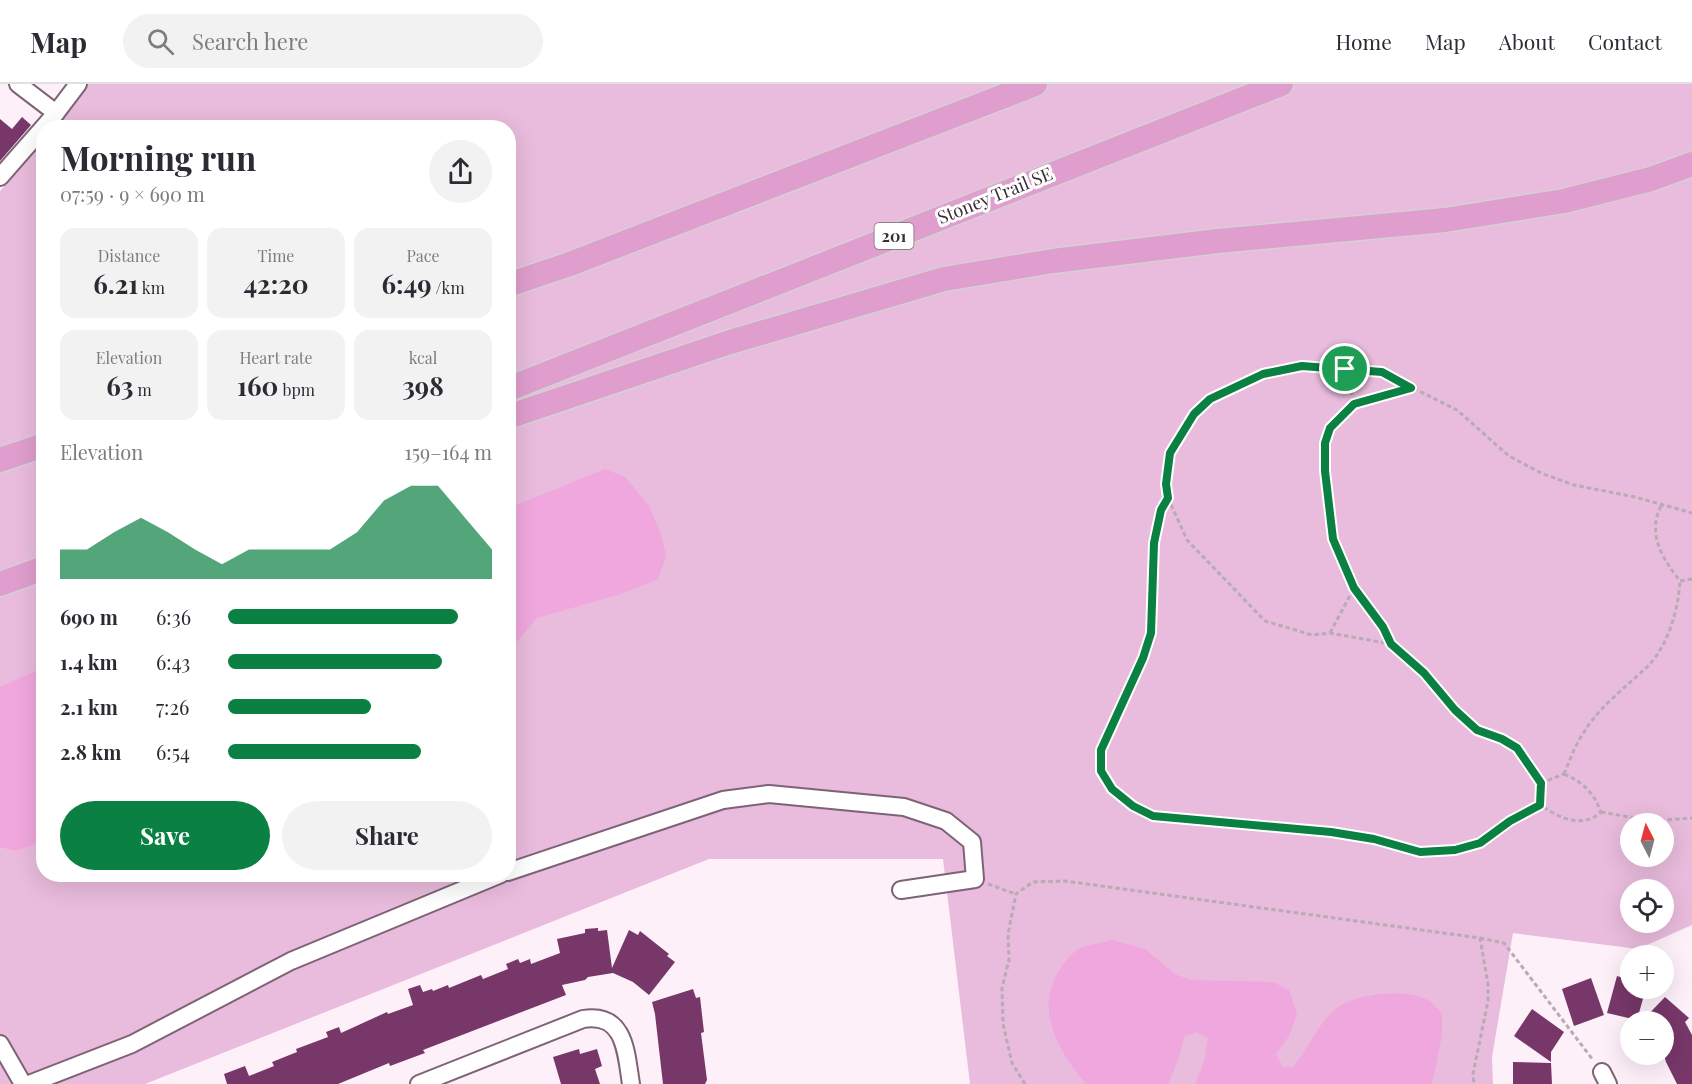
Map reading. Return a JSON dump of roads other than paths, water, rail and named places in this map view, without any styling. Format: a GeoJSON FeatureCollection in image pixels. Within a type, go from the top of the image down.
{"type":"FeatureCollection","features":[{"type":"Feature","properties":{"kind":"highway"},"geometry":{"type":"LineString","coordinates":[[516,282],[570,264],[1035,84]]}},
{"type":"Feature","properties":{"kind":"highway","name":"Stoney Trail SE"},"geometry":{"type":"LineString","coordinates":[[516,386],[1281,84]]}},
{"type":"Feature","properties":{"kind":"highway"},"geometry":{"type":"LineString","coordinates":[[516,414],[727,343],[944,279],[1077,258],[1218,241],[1445,220],[1564,201],[1651,179],[1692,164]]}},
{"type":"Feature","properties":{"kind":"highway"},"geometry":{"type":"LineString","coordinates":[[1651,179],[1692,178]]}},
{"type":"Feature","properties":{"kind":"highway"},"geometry":{"type":"LineString","coordinates":[[0,460],[36,448]]}},
{"type":"Feature","properties":{"kind":"highway"},"geometry":{"type":"LineString","coordinates":[[0,584],[36,571]]}},
{"type":"Feature","properties":{"kind":"street"},"geometry":{"type":"LineString","coordinates":[[18,84],[56,113]]}},
{"type":"Feature","properties":{"kind":"street"},"geometry":{"type":"LineString","coordinates":[[50,120],[78,84]]}},
{"type":"Feature","properties":{"kind":"street"},"geometry":{"type":"LineString","coordinates":[[0,177],[36,136]]}},
{"type":"Feature","properties":{"kind":"street"},"geometry":{"type":"LineString","coordinates":[[516,869],[723,800],[769,794],[904,807],[946,821],[972,842],[975,879],[901,890]]}},
{"type":"Feature","properties":{"kind":"street"},"geometry":{"type":"LineString","coordinates":[[28,1084],[132,1044],[291,961],[482,882]]}},
{"type":"Feature","properties":{"kind":"street"},"geometry":{"type":"LineString","coordinates":[[419,1084],[583,1019],[592,1018],[602,1019],[618,1031],[624,1041],[631,1084]]}},
{"type":"Feature","properties":{"kind":"street"},"geometry":{"type":"LineString","coordinates":[[0,1044],[22,1084]]}}]}
